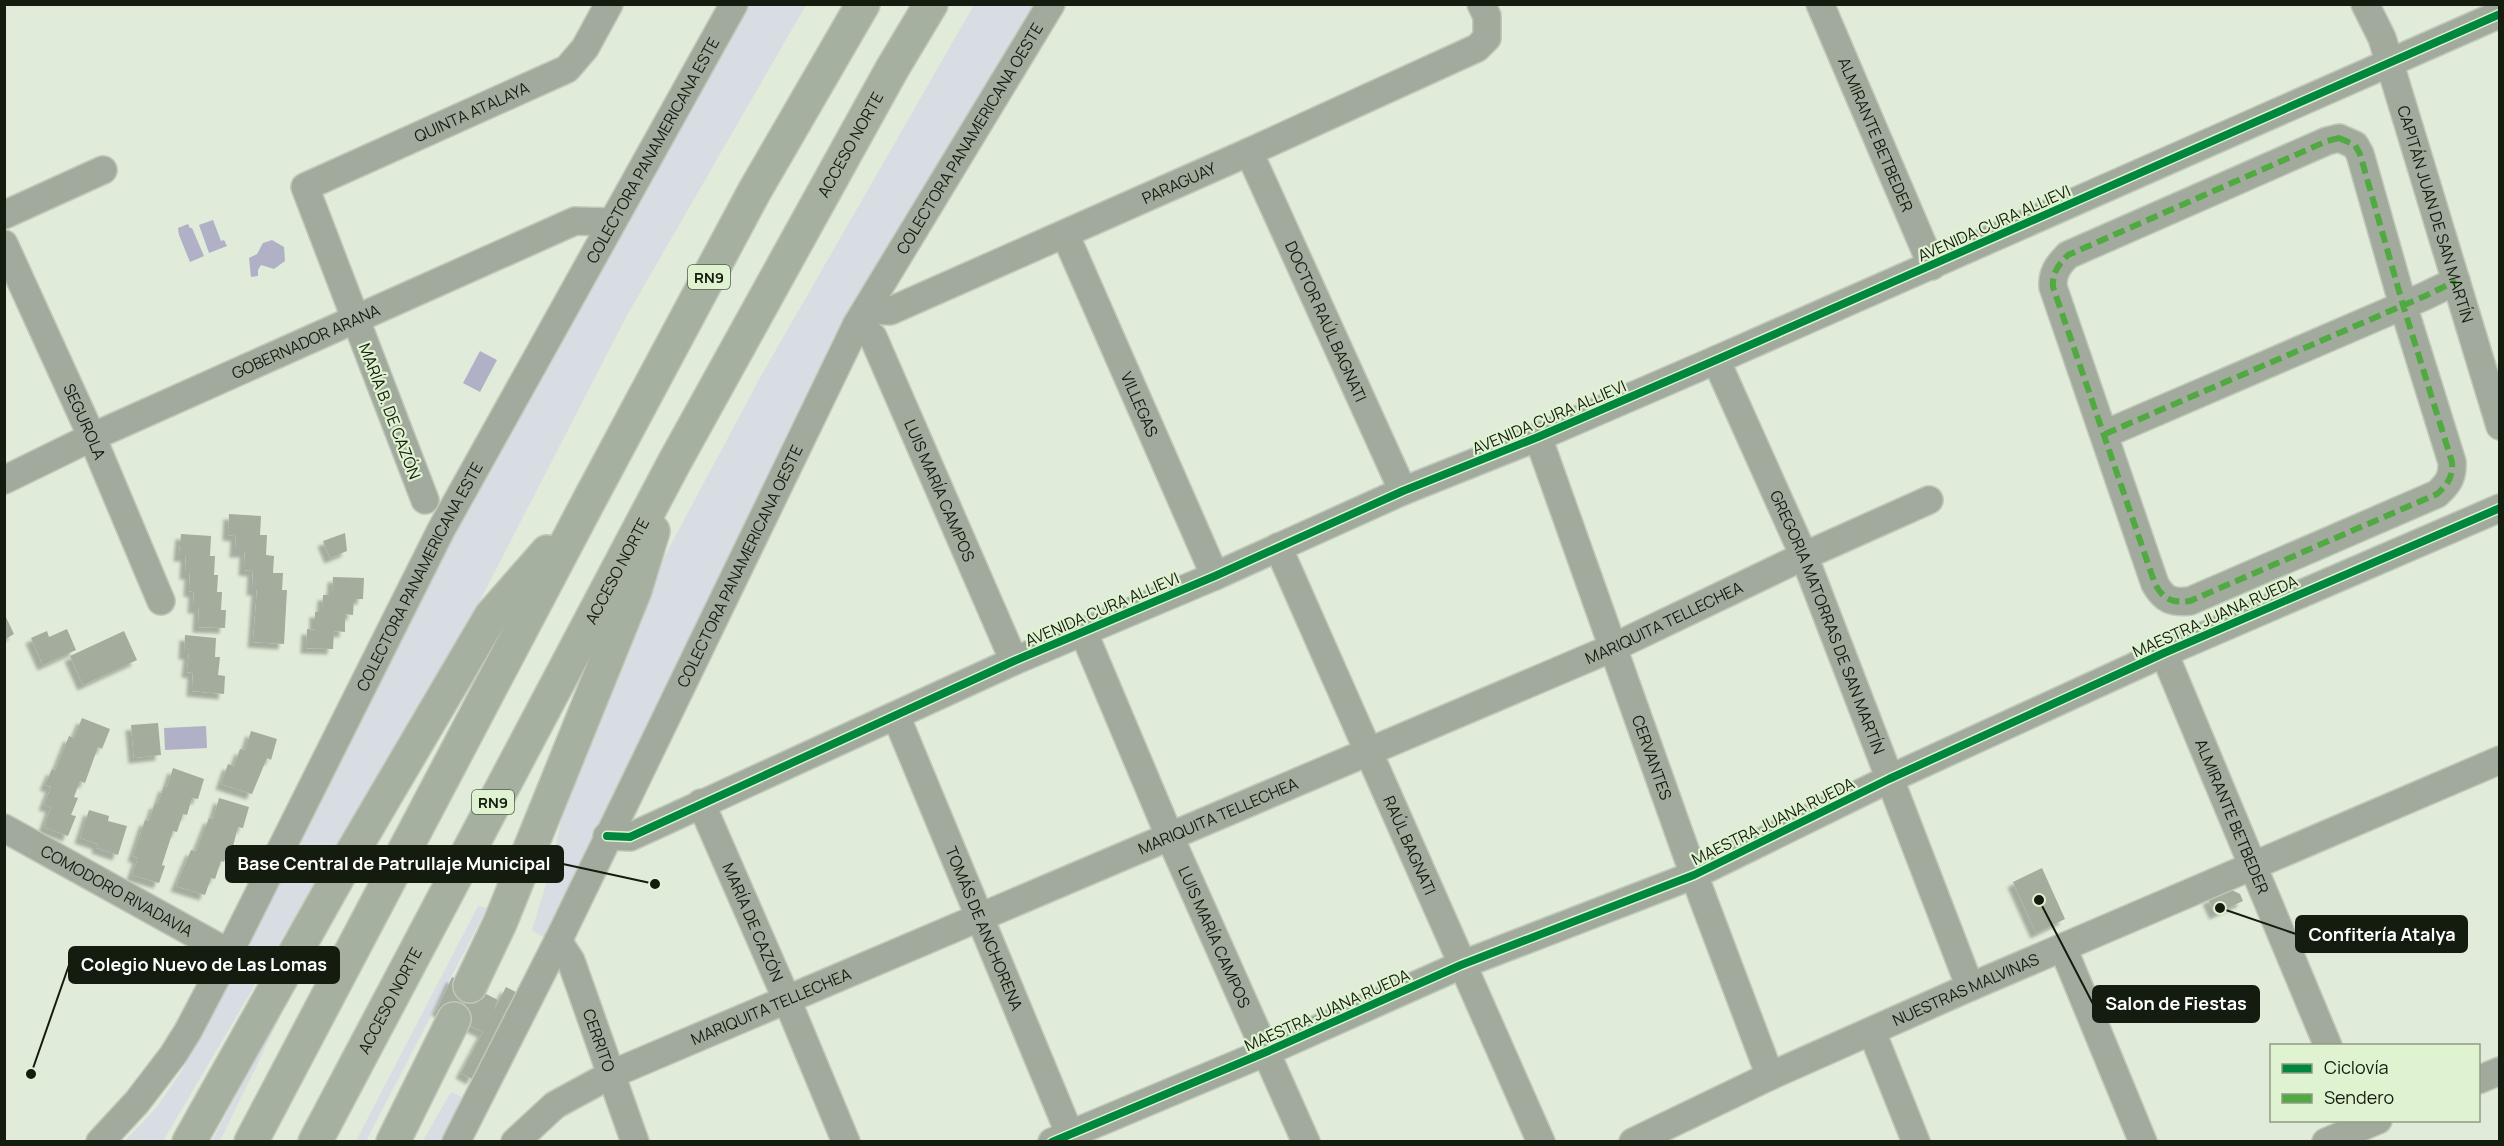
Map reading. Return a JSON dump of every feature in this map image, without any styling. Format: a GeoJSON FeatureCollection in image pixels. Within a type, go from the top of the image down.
{"type":"FeatureCollection","features":[{"type":"Feature","properties":{"kind":"highway","name":"RN9"},"geometry":{"type":"LineString","coordinates":[[251,1142],[754,192],[863,4]]}},
{"type":"Feature","properties":{"kind":"highway","name":"ACCESO NORTE"},"geometry":{"type":"LineString","coordinates":[[315,1142],[674,463],[892,69],[931,4]]}},
{"type":"Feature","properties":{"kind":"highway"},"geometry":{"type":"LineString","coordinates":[[470,986],[500,923],[635,590],[674,463]]}},
{"type":"Feature","properties":{"kind":"highway"},"geometry":{"type":"LineString","coordinates":[[189,1142],[339,874],[491,616],[584,510]]}},
{"type":"Feature","properties":{"kind":"highway"},"geometry":{"type":"LineString","coordinates":[[393,1142],[454,1018]]}},
{"type":"Feature","properties":{"kind":"street","name":"QUINTA ATALAYA"},"geometry":{"type":"LineString","coordinates":[[305,187],[567,69],[585,48],[609,4]]}},
{"type":"Feature","properties":{"kind":"street","name":"COLECTORA PANAMERICANA ESTE"},"geometry":{"type":"LineString","coordinates":[[100,1142],[137,1102],[173,1055],[229,953],[441,530],[734,4]]}},
{"type":"Feature","properties":{"kind":"street","name":"COLECTORA PANAMERICANA OESTE"},"geometry":{"type":"LineString","coordinates":[[456,1142],[558,940],[861,317],[1051,4]]}},
{"type":"Feature","properties":{"kind":"street","name":"PARAGUAY"},"geometry":{"type":"LineString","coordinates":[[861,317],[890,311],[1477,48],[1487,38],[1487,16],[1482,4]]}},
{"type":"Feature","properties":{"kind":"street","name":"ALMIRANTE BETBEDER"},"geometry":{"type":"LineString","coordinates":[[1820,4],[1932,266]]}},
{"type":"Feature","properties":{"kind":"street","name":"CAPITÁN JUAN DE SAN MARTÍN"},"geometry":{"type":"LineString","coordinates":[[2365,4],[2382,38],[2499,426]]}},
{"type":"Feature","properties":{"kind":"street","name":"AVENIDA CURA ALLIEVI"},"geometry":{"type":"LineString","coordinates":[[607,836],[630,837],[1014,661],[1215,576],[1403,490],[1538,437],[1932,266],[2499,14]]}},
{"type":"Feature","properties":{"kind":"street"},"geometry":{"type":"LineString","coordinates":[[2339,138],[2355,145],[2360,154],[2403,305],[2452,462],[2452,473],[2447,485],[2437,494],[2190,601],[2169,601],[2155,584],[2053,287],[2052,276],[2059,264],[2068,255],[2327,141],[2339,138]]}},
{"type":"Feature","properties":{"kind":"street","name":"DOCTOR RAÚL BAGNATI"},"geometry":{"type":"LineString","coordinates":[[1249,152],[1403,490]]}},
{"type":"Feature","properties":{"kind":"street"},"geometry":{"type":"LineString","coordinates":[[4,215],[103,170]]}},
{"type":"Feature","properties":{"kind":"street","name":"MARÍA B. DE CAZÓN"},"geometry":{"type":"LineString","coordinates":[[305,187],[354,320],[425,500]]}},
{"type":"Feature","properties":{"kind":"street","name":"GOBERNADOR ARANA"},"geometry":{"type":"LineString","coordinates":[[4,480],[92,437],[575,221],[611,222]]}},
{"type":"Feature","properties":{"kind":"street","name":"VILLEGAS"},"geometry":{"type":"LineString","coordinates":[[1065,234],[1215,576]]}},
{"type":"Feature","properties":{"kind":"street","name":"SEGUROLA"},"geometry":{"type":"LineString","coordinates":[[4,244],[92,437],[161,601]]}},
{"type":"Feature","properties":{"kind":"street"},"geometry":{"type":"LineString","coordinates":[[2105,434],[2456,281]]}},
{"type":"Feature","properties":{"kind":"street","name":"LUIS MARÍA CAMPOS"},"geometry":{"type":"LineString","coordinates":[[861,317],[873,338],[1014,661]]}},
{"type":"Feature","properties":{"kind":"street","name":"GREGORIA MATORRAS DE SAN MARTÍN"},"geometry":{"type":"LineString","coordinates":[[1716,360],[1804,556],[1970,987]]}},
{"type":"Feature","properties":{"kind":"street","name":"CERVANTES"},"geometry":{"type":"LineString","coordinates":[[1538,437],[1694,875],[1770,1076]]}},
{"type":"Feature","properties":{"kind":"street","name":"MARIQUITA TELLECHEA"},"geometry":{"type":"LineString","coordinates":[[515,1142],[555,1105],[612,1074],[1612,648],[1804,556],[1929,500]]}},
{"type":"Feature","properties":{"kind":"street","name":"MAESTRA JUANA RUEDA"},"geometry":{"type":"LineString","coordinates":[[1065,1139],[1461,965],[1694,875],[1889,778],[2164,652],[2499,508]]}},
{"type":"Feature","properties":{"kind":"street","name":"RAÚL BAGNATI"},"geometry":{"type":"LineString","coordinates":[[1278,547],[1541,1142]]}},
{"type":"Feature","properties":{"kind":"street","name":"LUIS MARÍA CAMPOS"},"geometry":{"type":"LineString","coordinates":[[1083,632],[1169,835],[1306,1142]]}},
{"type":"Feature","properties":{"kind":"street","name":"ALMIRANTE BETBEDER"},"geometry":{"type":"LineString","coordinates":[[2164,652],[2327,1044]]}},
{"type":"Feature","properties":{"kind":"street","name":"TOMÁS DE ANCHORENA"},"geometry":{"type":"LineString","coordinates":[[896,716],[1065,1139]]}},
{"type":"Feature","properties":{"kind":"street","name":"NUESTRAS MALVINAS"},"geometry":{"type":"LineString","coordinates":[[1633,1142],[1673,1133],[1770,1076],[1970,987],[2499,760]]}},
{"type":"Feature","properties":{"kind":"street","name":"MARÍA DE CAZÓN"},"geometry":{"type":"LineString","coordinates":[[701,803],[788,1000],[846,1142]]}},
{"type":"Feature","properties":{"kind":"street","name":"COMODORO RIVADAVIA"},"geometry":{"type":"LineString","coordinates":[[4,828],[229,953]]}},
{"type":"Feature","properties":{"kind":"street","name":"CERRITO"},"geometry":{"type":"LineString","coordinates":[[558,940],[571,961],[635,1142]]}},
{"type":"Feature","properties":{"kind":"street"},"geometry":{"type":"LineString","coordinates":[[2063,948],[2143,1142]]}},
{"type":"Feature","properties":{"kind":"street"},"geometry":{"type":"LineString","coordinates":[[1872,1032],[1916,1142]]}},
{"type":"Feature","properties":{"kind":"street"},"geometry":{"type":"LineString","coordinates":[[2480,1079],[2499,1071]]}},
{"type":"Feature","properties":{"kind":"street"},"geometry":{"type":"LineString","coordinates":[[2325,1142],[2366,1127]]}},
{"type":"Feature","properties":{"kind":"shaded area"},"geometry":{"type":"Polygon","coordinates":[[[748,5],[806,5],[626,317],[470,620],[163,1141],[124,1142],[157,1107],[181,1072],[402,631],[613,242],[748,5]]]}},
{"type":"Feature","properties":{"kind":"shaded area"},"geometry":{"type":"Polygon","coordinates":[[[974,5],[1043,5],[1028,28],[548,940],[532,930],[552,865],[564,806],[629,623],[761,376],[974,5]]]}},
{"type":"Feature","properties":{"kind":"shaded area"},"geometry":{"type":"Polygon","coordinates":[[[346,881],[220,1141],[212,1141],[346,881]]]}},
{"type":"Feature","properties":{"kind":"shaded area"},"geometry":{"type":"Polygon","coordinates":[[[478,906],[487,908],[366,1141],[356,1141],[478,906]]]}},
{"type":"Feature","properties":{"kind":"shaded area"},"geometry":{"type":"Polygon","coordinates":[[[451,1092],[466,1099],[445,1141],[422,1142],[451,1092]]]}},
{"type":"Feature","properties":{"kind":"water"},"geometry":{"type":"Polygon","coordinates":[[[213,220],[221,241],[224,240],[227,246],[209,253],[199,225],[213,220]]]}},
{"type":"Feature","properties":{"kind":"water"},"geometry":{"type":"Polygon","coordinates":[[[188,224],[204,256],[190,262],[178,228],[188,224]]]}},
{"type":"Feature","properties":{"kind":"water"},"geometry":{"type":"Polygon","coordinates":[[[272,240],[284,247],[285,261],[274,269],[261,265],[258,276],[251,277],[249,258],[257,254],[263,243],[272,240]]]}},
{"type":"Feature","properties":{"kind":"water"},"geometry":{"type":"Polygon","coordinates":[[[480,351],[497,360],[480,392],[463,383],[480,351]]]}},
{"type":"Feature","properties":{"kind":"water"},"geometry":{"type":"Polygon","coordinates":[[[206,726],[207,748],[165,750],[164,728],[206,726]]]}},
{"type":"Feature","properties":{"kind":"building"},"geometry":{"type":"Polygon","coordinates":[[[229,514],[261,516],[260,535],[267,535],[266,555],[274,556],[273,573],[283,573],[282,590],[287,590],[284,644],[253,642],[257,590],[252,590],[253,571],[244,570],[245,552],[235,552],[236,536],[228,535],[229,514]]]}},
{"type":"Feature","properties":{"kind":"building"},"geometry":{"type":"Polygon","coordinates":[[[345,533],[347,551],[330,558],[323,541],[345,533]]]}},
{"type":"Feature","properties":{"kind":"building"},"geometry":{"type":"Polygon","coordinates":[[[181,534],[211,536],[210,556],[215,556],[214,575],[218,575],[217,592],[222,592],[221,610],[226,610],[225,628],[198,627],[199,608],[193,608],[194,592],[189,591],[190,574],[185,574],[186,556],[179,556],[181,534]]]}},
{"type":"Feature","properties":{"kind":"building"},"geometry":{"type":"Polygon","coordinates":[[[333,577],[364,578],[363,599],[354,599],[353,615],[345,614],[345,632],[334,631],[333,649],[306,648],[307,629],[315,630],[315,612],[322,612],[323,595],[332,595],[333,577]]]}},
{"type":"Feature","properties":{"kind":"building"},"geometry":{"type":"Polygon","coordinates":[[[4,613],[14,634],[4,640],[4,613]]]}},
{"type":"Feature","properties":{"kind":"building"},"geometry":{"type":"Polygon","coordinates":[[[67,629],[76,650],[43,665],[31,638],[47,631],[49,637],[67,629]]]}},
{"type":"Feature","properties":{"kind":"building"},"geometry":{"type":"Polygon","coordinates":[[[124,631],[137,660],[83,685],[70,656],[124,631]]]}},
{"type":"Feature","properties":{"kind":"building"},"geometry":{"type":"Polygon","coordinates":[[[185,635],[216,638],[215,657],[220,657],[218,675],[225,676],[224,694],[192,691],[193,673],[187,672],[189,654],[184,654],[185,635]]]}},
{"type":"Feature","properties":{"kind":"building"},"geometry":{"type":"Polygon","coordinates":[[[82,718],[110,729],[102,749],[98,747],[85,783],[80,781],[74,797],[78,798],[71,815],[76,816],[68,836],[44,827],[51,807],[44,805],[51,787],[45,785],[52,769],[55,771],[69,736],[74,738],[82,718]]]}},
{"type":"Feature","properties":{"kind":"building"},"geometry":{"type":"Polygon","coordinates":[[[158,723],[161,755],[134,758],[131,725],[158,723]]]}},
{"type":"Feature","properties":{"kind":"building"},"geometry":{"type":"Polygon","coordinates":[[[251,731],[277,739],[271,760],[267,758],[252,794],[221,784],[228,764],[234,766],[240,749],[245,750],[251,731]]]}},
{"type":"Feature","properties":{"kind":"building"},"geometry":{"type":"Polygon","coordinates":[[[173,768],[204,779],[198,799],[192,798],[187,815],[183,814],[177,832],[173,831],[159,883],[132,875],[138,858],[133,856],[145,820],[149,821],[164,786],[167,787],[173,768]]]}},
{"type":"Feature","properties":{"kind":"building"},"geometry":{"type":"Polygon","coordinates":[[[219,798],[249,807],[243,828],[238,827],[233,846],[230,845],[224,862],[221,861],[215,879],[211,878],[205,895],[176,886],[191,850],[196,851],[209,818],[213,819],[219,798]]]}},
{"type":"Feature","properties":{"kind":"building"},"geometry":{"type":"Polygon","coordinates":[[[89,810],[109,816],[108,821],[127,826],[118,855],[97,848],[98,844],[80,838],[89,810]]]}},
{"type":"Feature","properties":{"kind":"building"},"geometry":{"type":"Polygon","coordinates":[[[2042,868],[2065,919],[2036,933],[2013,882],[2042,868]]]}},
{"type":"Feature","properties":{"kind":"building"},"geometry":{"type":"Polygon","coordinates":[[[2230,889],[2240,894],[2243,901],[2215,914],[2208,899],[2230,889]]]}},
{"type":"Feature","properties":{"kind":"building"},"geometry":{"type":"Polygon","coordinates":[[[452,977],[498,1000],[493,1012],[506,987],[516,992],[472,1079],[461,1073],[483,1032],[437,1010],[452,977]]]}},
{"type":"Feature","properties":{"kind":"marked path"},"geometry":{"type":"LineString","coordinates":[[2339,138],[2355,145],[2360,154],[2403,305],[2452,462],[2451,476],[2437,494],[2190,601],[2169,599],[2155,584],[2053,287],[2055,273],[2068,255],[2327,141],[2339,138]]}},
{"type":"Feature","properties":{"kind":"marked path"},"geometry":{"type":"LineString","coordinates":[[2105,434],[2456,281]]}},
{"type":"Feature","properties":{"kind":"cycle path"},"geometry":{"type":"LineString","coordinates":[[607,836],[630,837],[1014,661],[1215,576],[1403,491],[1538,437],[1716,360],[2500,14]]}},
{"type":"Feature","properties":{"kind":"cycle path"},"geometry":{"type":"LineString","coordinates":[[1052,1142],[1266,1052],[1461,965],[1694,875],[1889,779],[2164,653],[2500,508]]}},
{"type":"Feature","properties":{"kind":"place","name":"Base Central de Patrullaje Municipal"},"geometry":{"type":"Point","coordinates":[655,884]}},
{"type":"Feature","properties":{"kind":"place","name":"Salon de Fiestas"},"geometry":{"type":"Point","coordinates":[2039,900]}},
{"type":"Feature","properties":{"kind":"place","name":"Confitería Atalya"},"geometry":{"type":"Point","coordinates":[2220,908]}},
{"type":"Feature","properties":{"kind":"place","name":"Colegio Nuevo de Las Lomas"},"geometry":{"type":"Point","coordinates":[31,1074]}}]}
